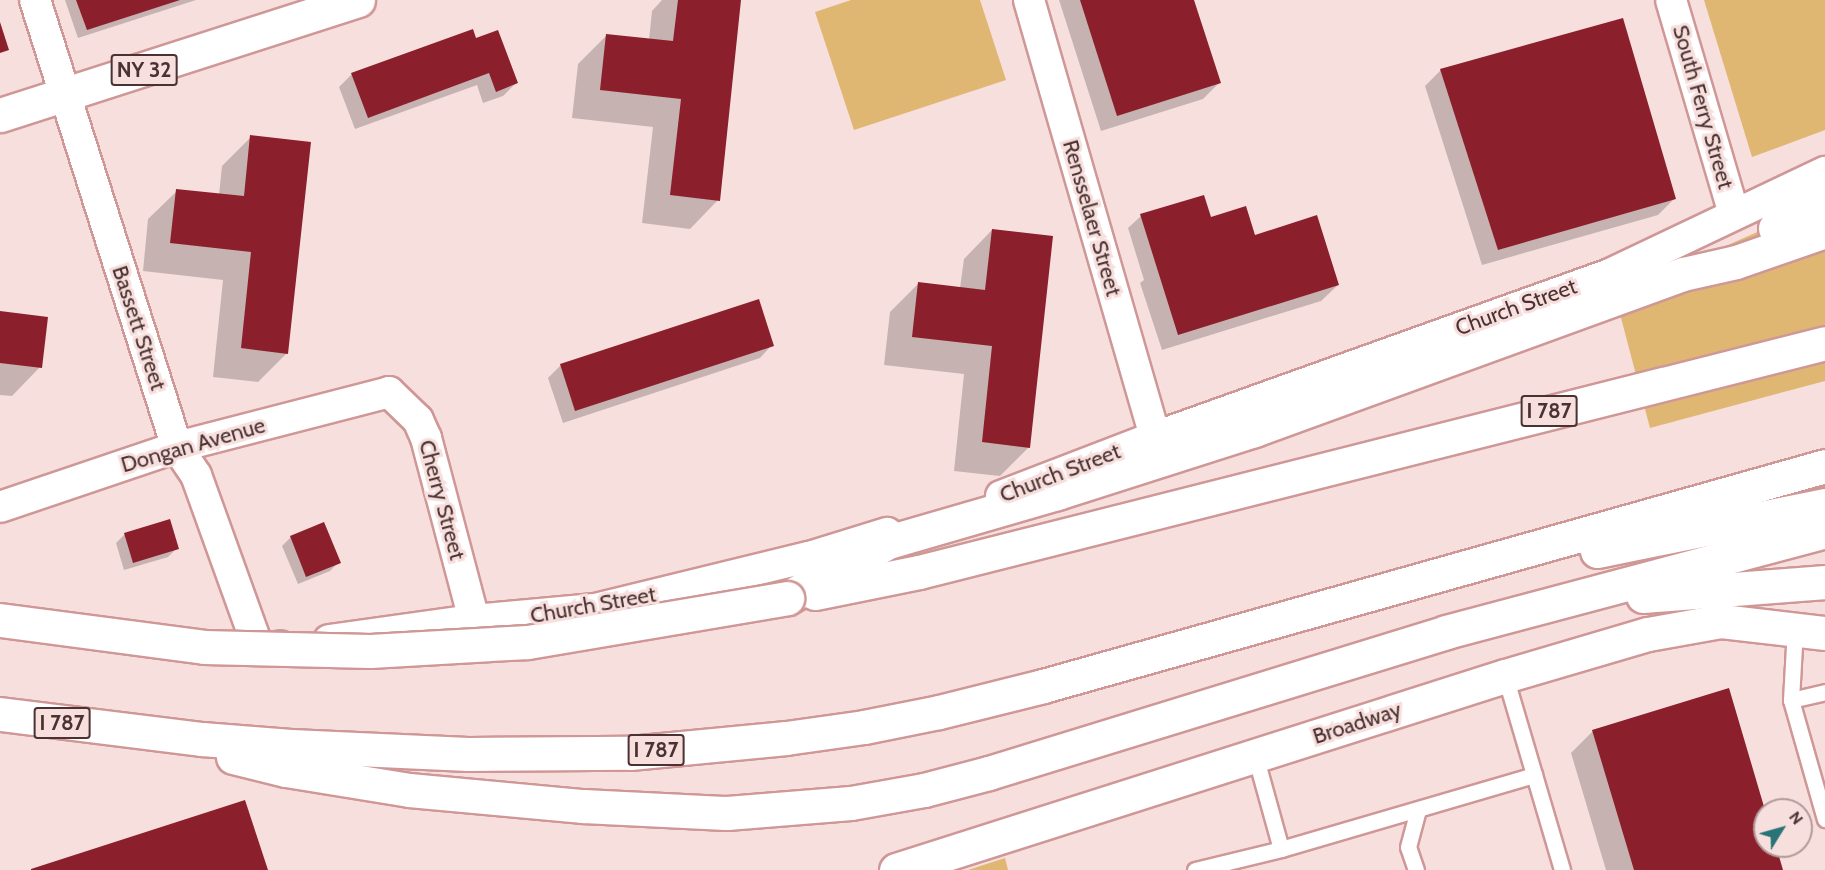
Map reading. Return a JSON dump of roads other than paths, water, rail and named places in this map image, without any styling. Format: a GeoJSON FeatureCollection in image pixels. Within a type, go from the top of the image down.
{"type":"FeatureCollection","features":[{"type":"Feature","properties":{"kind":"main road","name":"NY 32"},"geometry":{"type":"LineString","coordinates":[[0,115],[66,96],[358,0]]}},
{"type":"Feature","properties":{"kind":"main road"},"geometry":{"type":"LineString","coordinates":[[1683,274],[1740,243],[1825,204]]}},
{"type":"Feature","properties":{"kind":"main road"},"geometry":{"type":"LineString","coordinates":[[787,598],[888,542],[1057,493],[1254,430],[1683,274],[1736,262],[1825,231]]}},
{"type":"Feature","properties":{"kind":"main road","name":"I 787"},"geometry":{"type":"LineString","coordinates":[[0,620],[204,647],[370,651],[528,642],[787,598],[930,569],[1816,344]]}},
{"type":"Feature","properties":{"kind":"main road","name":"I 787"},"geometry":{"type":"LineString","coordinates":[[0,714],[123,731],[291,746],[479,754],[630,753],[775,739],[864,727],[939,712],[1351,601],[1825,466]]}},
{"type":"Feature","properties":{"kind":"main road"},"geometry":{"type":"LineString","coordinates":[[1351,601],[1825,505]]}},
{"type":"Feature","properties":{"kind":"main road"},"geometry":{"type":"LineString","coordinates":[[123,731],[286,771],[409,790],[654,811],[726,813],[788,810],[914,791],[989,773],[1446,632],[1825,531]]}},
{"type":"Feature","properties":{"kind":"main road"},"geometry":{"type":"LineString","coordinates":[[1446,632],[1643,596],[1825,582]]}},
{"type":"Feature","properties":{"kind":"main road","name":"Broadway"},"geometry":{"type":"LineString","coordinates":[[896,870],[1505,676],[1648,634],[1721,621],[1810,631]]}},
{"type":"Feature","properties":{"kind":"street","name":"Bassett Street"},"geometry":{"type":"LineString","coordinates":[[35,0],[177,447],[196,476],[259,650]]}},
{"type":"Feature","properties":{"kind":"street","name":"Rensselaer Street"},"geometry":{"type":"LineString","coordinates":[[1029,0],[1155,437]]}},
{"type":"Feature","properties":{"kind":"street","name":"South Ferry Street"},"geometry":{"type":"LineString","coordinates":[[1671,0],[1734,214]]}},
{"type":"Feature","properties":{"kind":"street","name":"Church Street"},"geometry":{"type":"LineString","coordinates":[[259,650],[474,620],[595,609],[809,557],[932,517],[969,508],[1155,437],[1612,273],[1825,172]]}},
{"type":"Feature","properties":{"kind":"street","name":"Dongan Avenue"},"geometry":{"type":"LineString","coordinates":[[0,507],[177,447],[389,392]]}},
{"type":"Feature","properties":{"kind":"street","name":"Cherry Street"},"geometry":{"type":"LineString","coordinates":[[389,392],[418,420],[426,438],[474,620]]}},
{"type":"Feature","properties":{"kind":"lane"},"geometry":{"type":"LineString","coordinates":[[1810,631],[1791,700],[1825,819]]}},
{"type":"Feature","properties":{"kind":"lane"},"geometry":{"type":"LineString","coordinates":[[1505,676],[1562,870]]}},
{"type":"Feature","properties":{"kind":"lane"},"geometry":{"type":"LineString","coordinates":[[1791,700],[1825,692]]}},
{"type":"Feature","properties":{"kind":"lane"},"geometry":{"type":"LineString","coordinates":[[1255,755],[1281,849]]}},
{"type":"Feature","properties":{"kind":"lane"},"geometry":{"type":"LineString","coordinates":[[1195,870],[1281,849],[1534,775]]}},
{"type":"Feature","properties":{"kind":"lane"},"geometry":{"type":"LineString","coordinates":[[1416,870],[1408,847],[1418,809]]}}]}
